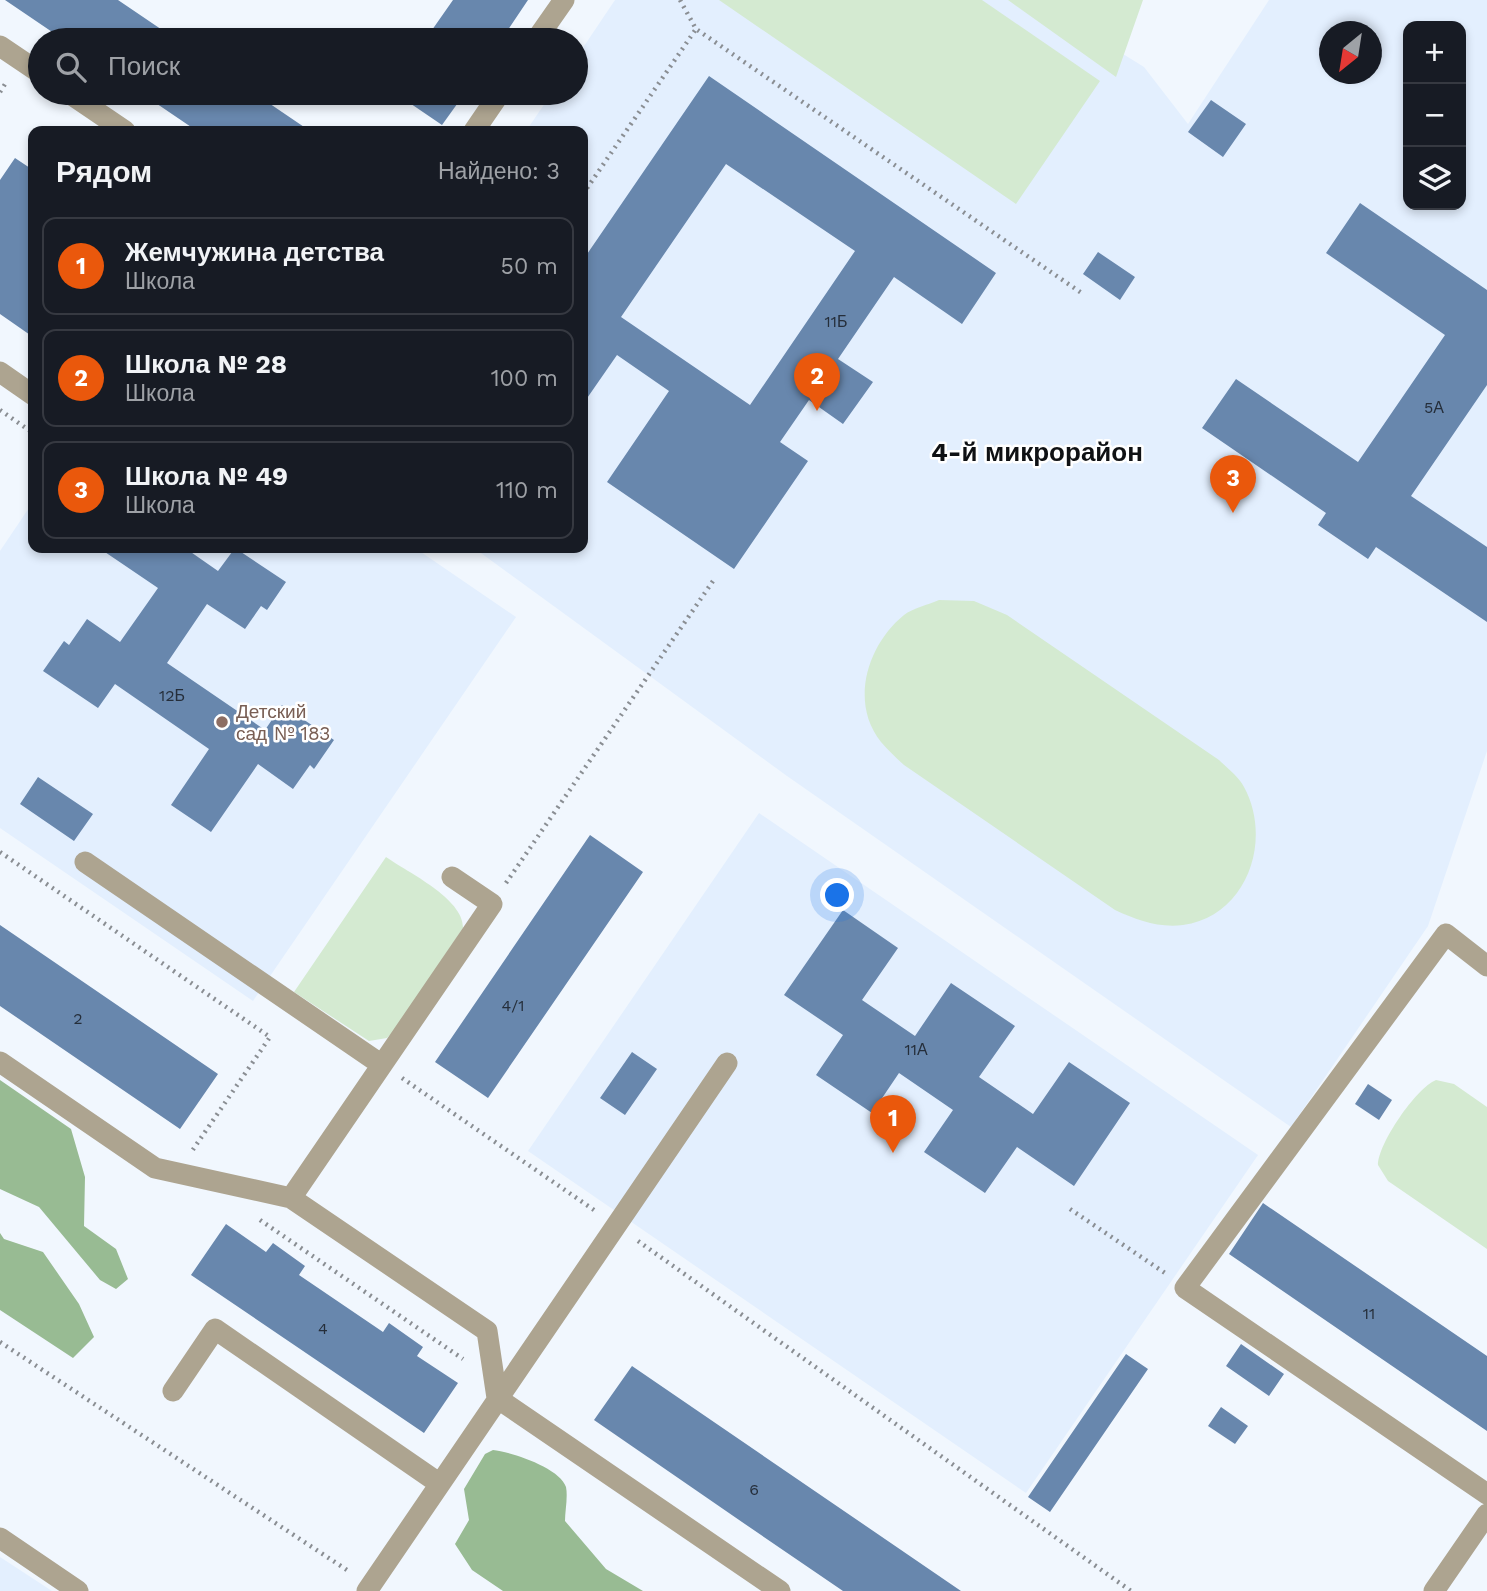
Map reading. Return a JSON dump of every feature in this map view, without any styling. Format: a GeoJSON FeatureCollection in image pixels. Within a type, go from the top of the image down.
{"type":"FeatureCollection","features":[{"type":"Feature","properties":{"kind":"street"},"geometry":{"type":"LineString","coordinates":[[544,28],[564,0]]}},
{"type":"Feature","properties":{"kind":"street"},"geometry":{"type":"LineString","coordinates":[[1,50],[28,66]]}},
{"type":"Feature","properties":{"kind":"street"},"geometry":{"type":"LineString","coordinates":[[87,105],[118,126]]}},
{"type":"Feature","properties":{"kind":"street"},"geometry":{"type":"LineString","coordinates":[[477,126],[492,105]]}},
{"type":"Feature","properties":{"kind":"street"},"geometry":{"type":"LineString","coordinates":[[0,372],[28,392]]}},
{"type":"Feature","properties":{"kind":"street"},"geometry":{"type":"LineString","coordinates":[[85,862],[382,1065]]}},
{"type":"Feature","properties":{"kind":"street"},"geometry":{"type":"LineString","coordinates":[[291,1198],[492,904],[452,877]]}},
{"type":"Feature","properties":{"kind":"street"},"geometry":{"type":"LineString","coordinates":[[1487,966],[1446,934],[1185,1288],[1487,1494]]}},
{"type":"Feature","properties":{"kind":"street"},"geometry":{"type":"LineString","coordinates":[[0,1062],[155,1168],[291,1198],[487,1331],[497,1398],[780,1591]]}},
{"type":"Feature","properties":{"kind":"street"},"geometry":{"type":"LineString","coordinates":[[368,1588],[727,1063]]}},
{"type":"Feature","properties":{"kind":"street"},"geometry":{"type":"LineString","coordinates":[[173,1391],[215,1329],[440,1484]]}},
{"type":"Feature","properties":{"kind":"street"},"geometry":{"type":"LineString","coordinates":[[1434,1591],[1487,1514]]}},
{"type":"Feature","properties":{"kind":"street"},"geometry":{"type":"LineString","coordinates":[[0,1538],[78,1591]]}},
{"type":"Feature","properties":{"kind":"path"},"geometry":{"type":"LineString","coordinates":[[680,0],[696,29],[1083,294]]}},
{"type":"Feature","properties":{"kind":"path"},"geometry":{"type":"LineString","coordinates":[[588,187],[696,29]]}},
{"type":"Feature","properties":{"kind":"path"},"geometry":{"type":"LineString","coordinates":[[0,410],[28,430]]}},
{"type":"Feature","properties":{"kind":"path"},"geometry":{"type":"LineString","coordinates":[[492,904],[713,581]]}},
{"type":"Feature","properties":{"kind":"path"},"geometry":{"type":"LineString","coordinates":[[0,852],[270,1037],[189,1156]]}},
{"type":"Feature","properties":{"kind":"path"},"geometry":{"type":"LineString","coordinates":[[382,1065],[616,1225],[1131,1591]]}},
{"type":"Feature","properties":{"kind":"path"},"geometry":{"type":"LineString","coordinates":[[1070,1209],[1185,1288]]}},
{"type":"Feature","properties":{"kind":"path"},"geometry":{"type":"LineString","coordinates":[[0,1342],[368,1588]]}},
{"type":"Feature","properties":{"kind":"shaded area"},"geometry":{"type":"Polygon","coordinates":[[[615,0],[1036,0],[1144,67],[1188,124],[1269,0],[1487,0],[1487,751],[1428,926],[1291,1127],[787,776],[481,553],[588,553],[588,126],[529,126],[544,105],[588,105],[588,40],[615,0]]]}},
{"type":"Feature","properties":{"kind":"shaded area","name":"Детский сад № 183"},"geometry":{"type":"Polygon","coordinates":[[[28,509],[28,553],[422,553],[516,617],[253,1001],[0,828],[0,551],[28,509]]]}},
{"type":"Feature","properties":{"kind":"shaded area"},"geometry":{"type":"Polygon","coordinates":[[[759,813],[1258,1155],[1026,1493],[528,1151],[759,813]]]}},
{"type":"Feature","properties":{"kind":"shaded area"},"geometry":{"type":"Polygon","coordinates":[[[0,1557],[52,1591],[0,1591],[0,1557]]]}},
{"type":"Feature","properties":{"kind":"green space"},"geometry":{"type":"Polygon","coordinates":[[[719,0],[982,0],[1100,81],[1016,204],[719,0]]]}},
{"type":"Feature","properties":{"kind":"green space"},"geometry":{"type":"Polygon","coordinates":[[[1008,0],[1143,0],[1116,77],[1008,0]]]}},
{"type":"Feature","properties":{"kind":"green space"},"geometry":{"type":"Polygon","coordinates":[[[939,600],[974,601],[1007,615],[1219,760],[1236,776],[1244,787],[1252,808],[1256,830],[1254,852],[1238,891],[1224,907],[1205,919],[1174,926],[1148,922],[1115,910],[904,765],[886,748],[871,726],[866,709],[867,674],[872,657],[891,627],[904,615],[939,600]]]}},
{"type":"Feature","properties":{"kind":"green space"},"geometry":{"type":"Polygon","coordinates":[[[386,857],[445,897],[461,917],[463,928],[394,1031],[387,1038],[369,1041],[294,992],[386,857]]]}},
{"type":"Feature","properties":{"kind":"green space"},"geometry":{"type":"Polygon","coordinates":[[[0,1080],[71,1129],[85,1177],[84,1226],[116,1249],[128,1279],[116,1289],[100,1280],[39,1207],[0,1189],[0,1080]]]}},
{"type":"Feature","properties":{"kind":"green space"},"geometry":{"type":"Polygon","coordinates":[[[1436,1080],[1454,1084],[1487,1107],[1487,1249],[1388,1181],[1378,1165],[1391,1131],[1418,1094],[1436,1080]]]}},
{"type":"Feature","properties":{"kind":"green space"},"geometry":{"type":"Polygon","coordinates":[[[0,1233],[4,1239],[43,1252],[79,1304],[94,1337],[73,1358],[0,1310],[0,1233]]]}},
{"type":"Feature","properties":{"kind":"green space"},"geometry":{"type":"Polygon","coordinates":[[[493,1450],[534,1462],[555,1473],[567,1491],[565,1521],[606,1569],[643,1591],[503,1591],[472,1570],[455,1544],[469,1520],[464,1489],[485,1454],[493,1450]]]}},
{"type":"Feature","properties":{"kind":"building"},"geometry":{"type":"Polygon","coordinates":[[[5,0],[118,0],[159,28],[46,28],[5,0]]]}},
{"type":"Feature","properties":{"kind":"building"},"geometry":{"type":"Polygon","coordinates":[[[453,0],[528,0],[509,28],[433,28],[453,0]]]}},
{"type":"Feature","properties":{"kind":"building"},"geometry":{"type":"Polygon","coordinates":[[[709,76],[996,273],[962,324],[894,277],[838,359],[873,382],[843,424],[809,400],[780,442],[808,461],[734,569],[607,482],[669,391],[617,355],[588,397],[588,253],[709,76]],[[726,164],[621,317],[750,405],[855,251],[726,164]]]}},
{"type":"Feature","properties":{"kind":"building"},"geometry":{"type":"Polygon","coordinates":[[[1211,100],[1246,124],[1223,157],[1188,132],[1211,100]]]}},
{"type":"Feature","properties":{"kind":"building"},"geometry":{"type":"Polygon","coordinates":[[[159,105],[272,105],[303,126],[190,126],[159,105]]]}},
{"type":"Feature","properties":{"kind":"building"},"geometry":{"type":"Polygon","coordinates":[[[413,105],[456,105],[442,125],[413,105]]]}},
{"type":"Feature","properties":{"kind":"building"},"geometry":{"type":"Polygon","coordinates":[[[15,158],[28,167],[28,334],[0,314],[0,180],[15,158]]]}},
{"type":"Feature","properties":{"kind":"building"},"geometry":{"type":"Polygon","coordinates":[[[1360,203],[1487,290],[1487,385],[1411,496],[1487,547],[1487,622],[1376,547],[1368,559],[1318,525],[1326,513],[1202,428],[1236,379],[1358,462],[1445,335],[1326,253],[1360,203]]]}},
{"type":"Feature","properties":{"kind":"building"},"geometry":{"type":"Polygon","coordinates":[[[1098,252],[1135,277],[1120,300],[1083,274],[1098,252]]]}},
{"type":"Feature","properties":{"kind":"building"},"geometry":{"type":"Polygon","coordinates":[[[106,553],[192,553],[218,571],[231,553],[242,553],[286,582],[267,610],[261,606],[245,629],[207,604],[167,663],[265,730],[282,705],[334,740],[314,769],[310,765],[293,789],[258,764],[211,832],[171,805],[209,749],[115,684],[98,708],[43,671],[64,641],[69,645],[87,619],[120,642],[158,588],[106,553]]]}},
{"type":"Feature","properties":{"kind":"building"},"geometry":{"type":"Polygon","coordinates":[[[38,777],[93,814],[74,841],[20,804],[38,777]]]}},
{"type":"Feature","properties":{"kind":"building"},"geometry":{"type":"Polygon","coordinates":[[[590,835],[643,872],[488,1098],[435,1062],[590,835]]]}},
{"type":"Feature","properties":{"kind":"building"},"geometry":{"type":"Polygon","coordinates":[[[843,910],[898,948],[862,1000],[915,1036],[951,983],[1015,1026],[979,1077],[1033,1114],[1069,1062],[1130,1103],[1074,1186],[1017,1147],[985,1193],[924,1152],[953,1110],[899,1073],[872,1113],[816,1075],[843,1035],[784,995],[843,910]]]}},
{"type":"Feature","properties":{"kind":"building"},"geometry":{"type":"Polygon","coordinates":[[[0,925],[218,1074],[180,1129],[0,1006],[0,925]]]}},
{"type":"Feature","properties":{"kind":"building"},"geometry":{"type":"Polygon","coordinates":[[[632,1052],[657,1069],[625,1115],[600,1098],[632,1052]]]}},
{"type":"Feature","properties":{"kind":"building"},"geometry":{"type":"Polygon","coordinates":[[[1368,1084],[1392,1100],[1379,1120],[1355,1104],[1368,1084]]]}},
{"type":"Feature","properties":{"kind":"building"},"geometry":{"type":"Polygon","coordinates":[[[1263,1203],[1487,1356],[1487,1431],[1229,1254],[1263,1203]]]}},
{"type":"Feature","properties":{"kind":"building"},"geometry":{"type":"Polygon","coordinates":[[[226,1224],[266,1252],[273,1243],[305,1266],[299,1275],[383,1332],[389,1323],[423,1347],[417,1356],[458,1383],[424,1433],[191,1275],[226,1224]]]}},
{"type":"Feature","properties":{"kind":"building"},"geometry":{"type":"Polygon","coordinates":[[[1241,1344],[1284,1374],[1269,1396],[1226,1366],[1241,1344]]]}},
{"type":"Feature","properties":{"kind":"building"},"geometry":{"type":"Polygon","coordinates":[[[1126,1354],[1148,1369],[1050,1512],[1028,1497],[1126,1354]]]}},
{"type":"Feature","properties":{"kind":"building"},"geometry":{"type":"Polygon","coordinates":[[[632,1366],[961,1591],[843,1591],[742,1522],[594,1420],[632,1366]]]}},
{"type":"Feature","properties":{"kind":"building"},"geometry":{"type":"Polygon","coordinates":[[[1221,1407],[1248,1426],[1235,1444],[1208,1426],[1221,1407]]]}},
{"type":"Feature","properties":{"kind":"place","name":"Школа № 28"},"geometry":{"type":"Point","coordinates":[817,411]}},
{"type":"Feature","properties":{"kind":"place","name":"Школа № 49"},"geometry":{"type":"Point","coordinates":[1233,513]}},
{"type":"Feature","properties":{"kind":"place","name":"Детский сад № 183"},"geometry":{"type":"Point","coordinates":[222,722]}},
{"type":"Feature","properties":{"kind":"place","name":"Жемчужина детства"},"geometry":{"type":"Point","coordinates":[893,1153]}},
{"type":"Feature","properties":{"kind":"district","name":"4-й микрорайон"},"geometry":{"type":"Point","coordinates":[1037,452]}}]}
